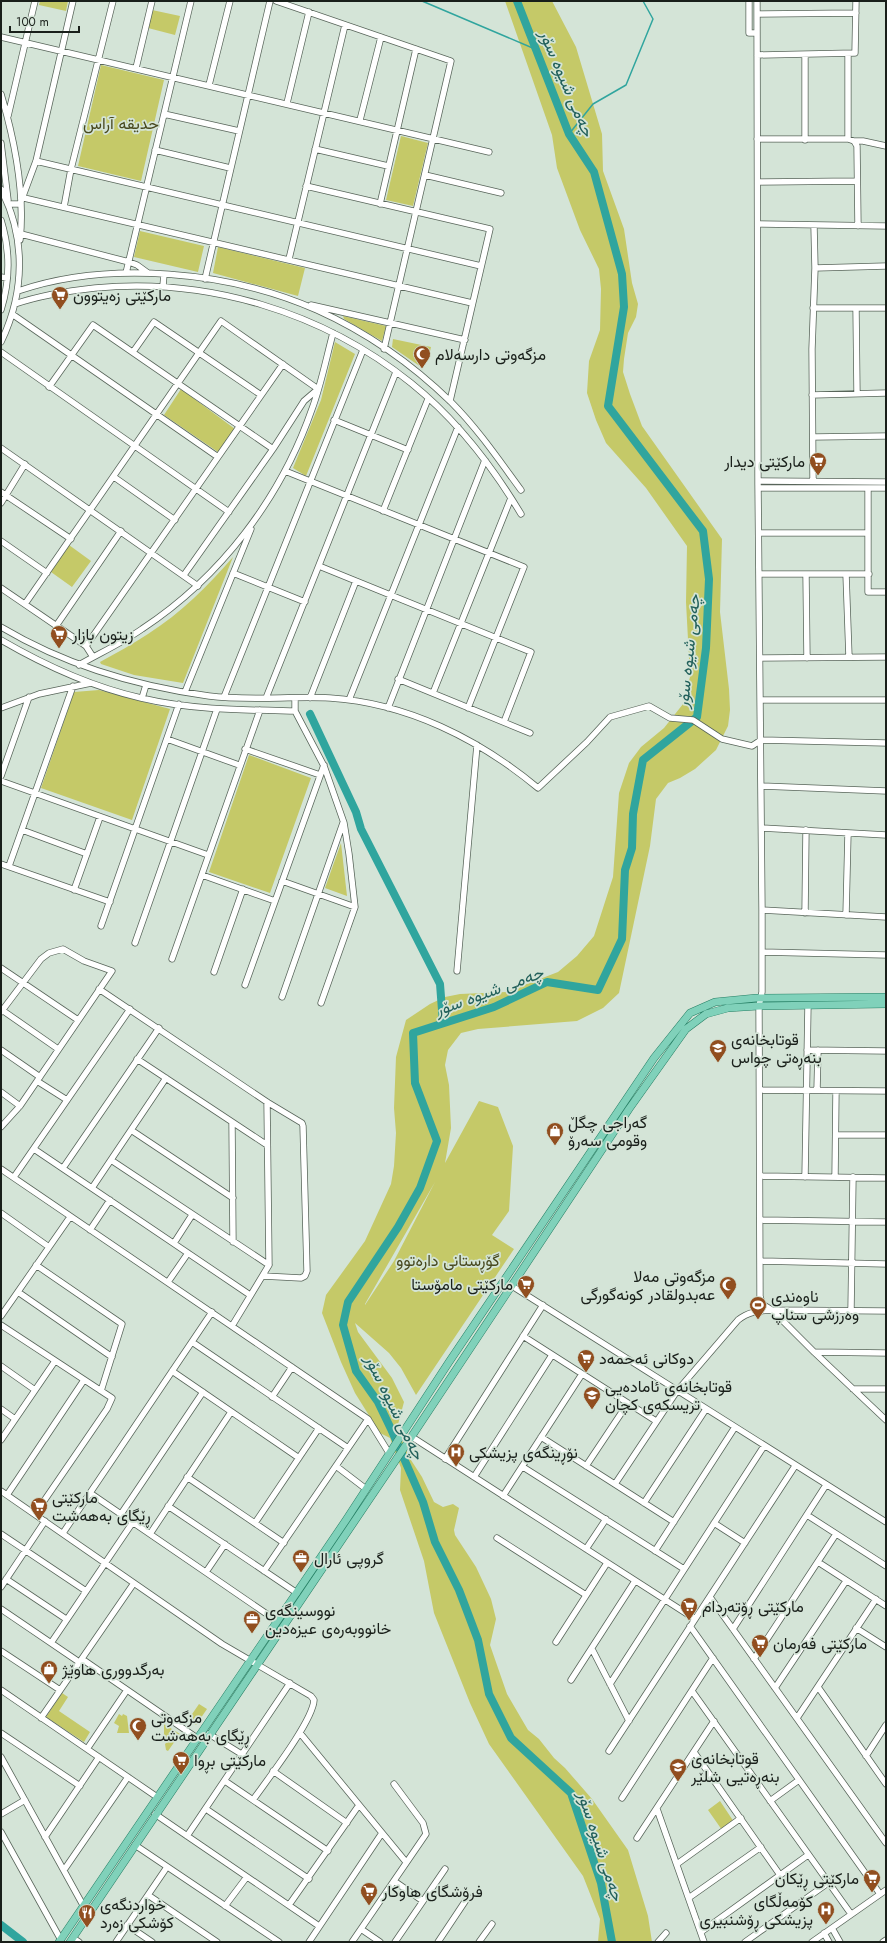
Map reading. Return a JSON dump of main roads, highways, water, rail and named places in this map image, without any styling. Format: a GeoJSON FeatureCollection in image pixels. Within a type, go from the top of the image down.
{"type":"FeatureCollection","features":[{"type":"Feature","properties":{"kind":"main road"},"geometry":{"type":"LineString","coordinates":[[61,1941],[366,1489],[654,1058],[690,1013],[715,1002],[760,1002],[886,997]]}},
{"type":"Feature","properties":{"kind":"main road"},"geometry":{"type":"LineString","coordinates":[[74,1941],[134,1845],[412,1437],[629,1109],[686,1030],[706,1014],[715,1010],[760,1002],[808,1005],[886,1004]]}},
{"type":"Feature","properties":{"kind":"main road"},"geometry":{"type":"LineString","coordinates":[[560,1200],[566,1204]]}},
{"type":"Feature","properties":{"kind":"waterway"},"geometry":{"type":"LineString","coordinates":[[422,1],[535,49]]}},
{"type":"Feature","properties":{"kind":"waterway","name":"چەمی شیوە سۆر"},"geometry":{"type":"LineString","coordinates":[[517,1],[569,134],[594,172],[622,274],[624,307],[608,406],[703,531],[709,579],[706,648],[697,717],[643,760],[633,814],[632,848],[625,870],[622,939],[598,990],[547,982],[494,1007],[413,1033],[415,1083],[437,1141],[420,1188],[398,1227],[348,1302],[343,1325],[356,1371],[378,1402],[391,1429],[423,1502],[435,1542],[459,1590],[478,1640],[489,1694],[511,1738],[571,1793],[601,1883],[612,1942]]}},
{"type":"Feature","properties":{"kind":"waterway"},"geometry":{"type":"LineString","coordinates":[[569,134],[593,104],[626,85],[653,19],[643,1]]}},
{"type":"Feature","properties":{"kind":"waterway"},"geometry":{"type":"LineString","coordinates":[[310,714],[356,812],[361,829],[440,984],[443,1023]]}},
{"type":"Feature","properties":{"kind":"waterway"},"geometry":{"type":"LineString","coordinates":[[1,1925],[23,1942]]}},
{"type":"Feature","properties":{"kind":"place","name":"مارکێتی زەیتوون"},"geometry":{"type":"Point","coordinates":[60,310]}},
{"type":"Feature","properties":{"kind":"place","name":"مزگەوتی دارسەلام"},"geometry":{"type":"Point","coordinates":[422,369]}},
{"type":"Feature","properties":{"kind":"place","name":"مارکێتی دیدار"},"geometry":{"type":"Point","coordinates":[818,476]}},
{"type":"Feature","properties":{"kind":"place","name":"زيتون بازار"},"geometry":{"type":"Point","coordinates":[59,649]}},
{"type":"Feature","properties":{"kind":"place","name":"قوتابخانەی بنەڕەتی چواس"},"geometry":{"type":"Point","coordinates":[718,1063]}},
{"type":"Feature","properties":{"kind":"place","name":"گەراجی چگڵ وقومی سەرۆ"},"geometry":{"type":"Point","coordinates":[555,1146]}},
{"type":"Feature","properties":{"kind":"place","name":"مارکێتی مامۆستا"},"geometry":{"type":"Point","coordinates":[526,1299]}},
{"type":"Feature","properties":{"kind":"place","name":"مزگەوتی مەلا عەبدولقادر کونەگورگی"},"geometry":{"type":"Point","coordinates":[728,1300]}},
{"type":"Feature","properties":{"kind":"place","name":"ناوەندی وەرزشی سناپ"},"geometry":{"type":"Point","coordinates":[758,1320]}},
{"type":"Feature","properties":{"kind":"place","name":"دوکانی ئەحمەد"},"geometry":{"type":"Point","coordinates":[586,1373]}},
{"type":"Feature","properties":{"kind":"place","name":"قوتابخانەی ئامادەیی تریسکەی کچان"},"geometry":{"type":"Point","coordinates":[592,1410]}},
{"type":"Feature","properties":{"kind":"place","name":"نۆڕینگەی پزیشکی"},"geometry":{"type":"Point","coordinates":[456,1467]}},
{"type":"Feature","properties":{"kind":"place","name":"مارکێتی ڕێگای بەهەشت"},"geometry":{"type":"Point","coordinates":[39,1521]}},
{"type":"Feature","properties":{"kind":"place","name":"گروپی ئارال"},"geometry":{"type":"Point","coordinates":[301,1573]}},
{"type":"Feature","properties":{"kind":"place","name":"مارکێتی ڕۆتەردام"},"geometry":{"type":"Point","coordinates":[689,1621]}},
{"type":"Feature","properties":{"kind":"place","name":"نووسینگەی خانووبەرەی عیزەدین"},"geometry":{"type":"Point","coordinates":[252,1634]}},
{"type":"Feature","properties":{"kind":"place","name":"مارکێتی فەرمان"},"geometry":{"type":"Point","coordinates":[760,1658]}},
{"type":"Feature","properties":{"kind":"place","name":"بەرگدووری هاوێژ"},"geometry":{"type":"Point","coordinates":[49,1684]}},
{"type":"Feature","properties":{"kind":"place","name":"مزگەوتی ڕێگای بەھەشت"},"geometry":{"type":"Point","coordinates":[138,1741]}},
{"type":"Feature","properties":{"kind":"place","name":"مارکێتی بڕوا"},"geometry":{"type":"Point","coordinates":[181,1775]}},
{"type":"Feature","properties":{"kind":"place","name":"قوتابخانەی بنەڕەتیی شلێر"},"geometry":{"type":"Point","coordinates":[678,1782]}},
{"type":"Feature","properties":{"kind":"place","name":"مارکێتی ڕێکان"},"geometry":{"type":"Point","coordinates":[872,1893]}},
{"type":"Feature","properties":{"kind":"place","name":"فرۆشگای ھاوکار"},"geometry":{"type":"Point","coordinates":[369,1906]}},
{"type":"Feature","properties":{"kind":"place","name":"کۆمەڵگای پزیشکی ڕۆشنبیری"},"geometry":{"type":"Point","coordinates":[826,1925]}},
{"type":"Feature","properties":{"kind":"place","name":"خواردنگەی کۆشکی زەرد"},"geometry":{"type":"Point","coordinates":[87,1928]}},
{"type":"Feature","properties":{"kind":"park label","name":"حديقه آراس"},"geometry":{"type":"Point","coordinates":[121,123]}},
{"type":"Feature","properties":{"kind":"park label","name":"گۆڕستانی دارەتوو"},"geometry":{"type":"Point","coordinates":[448,1260]}}]}
